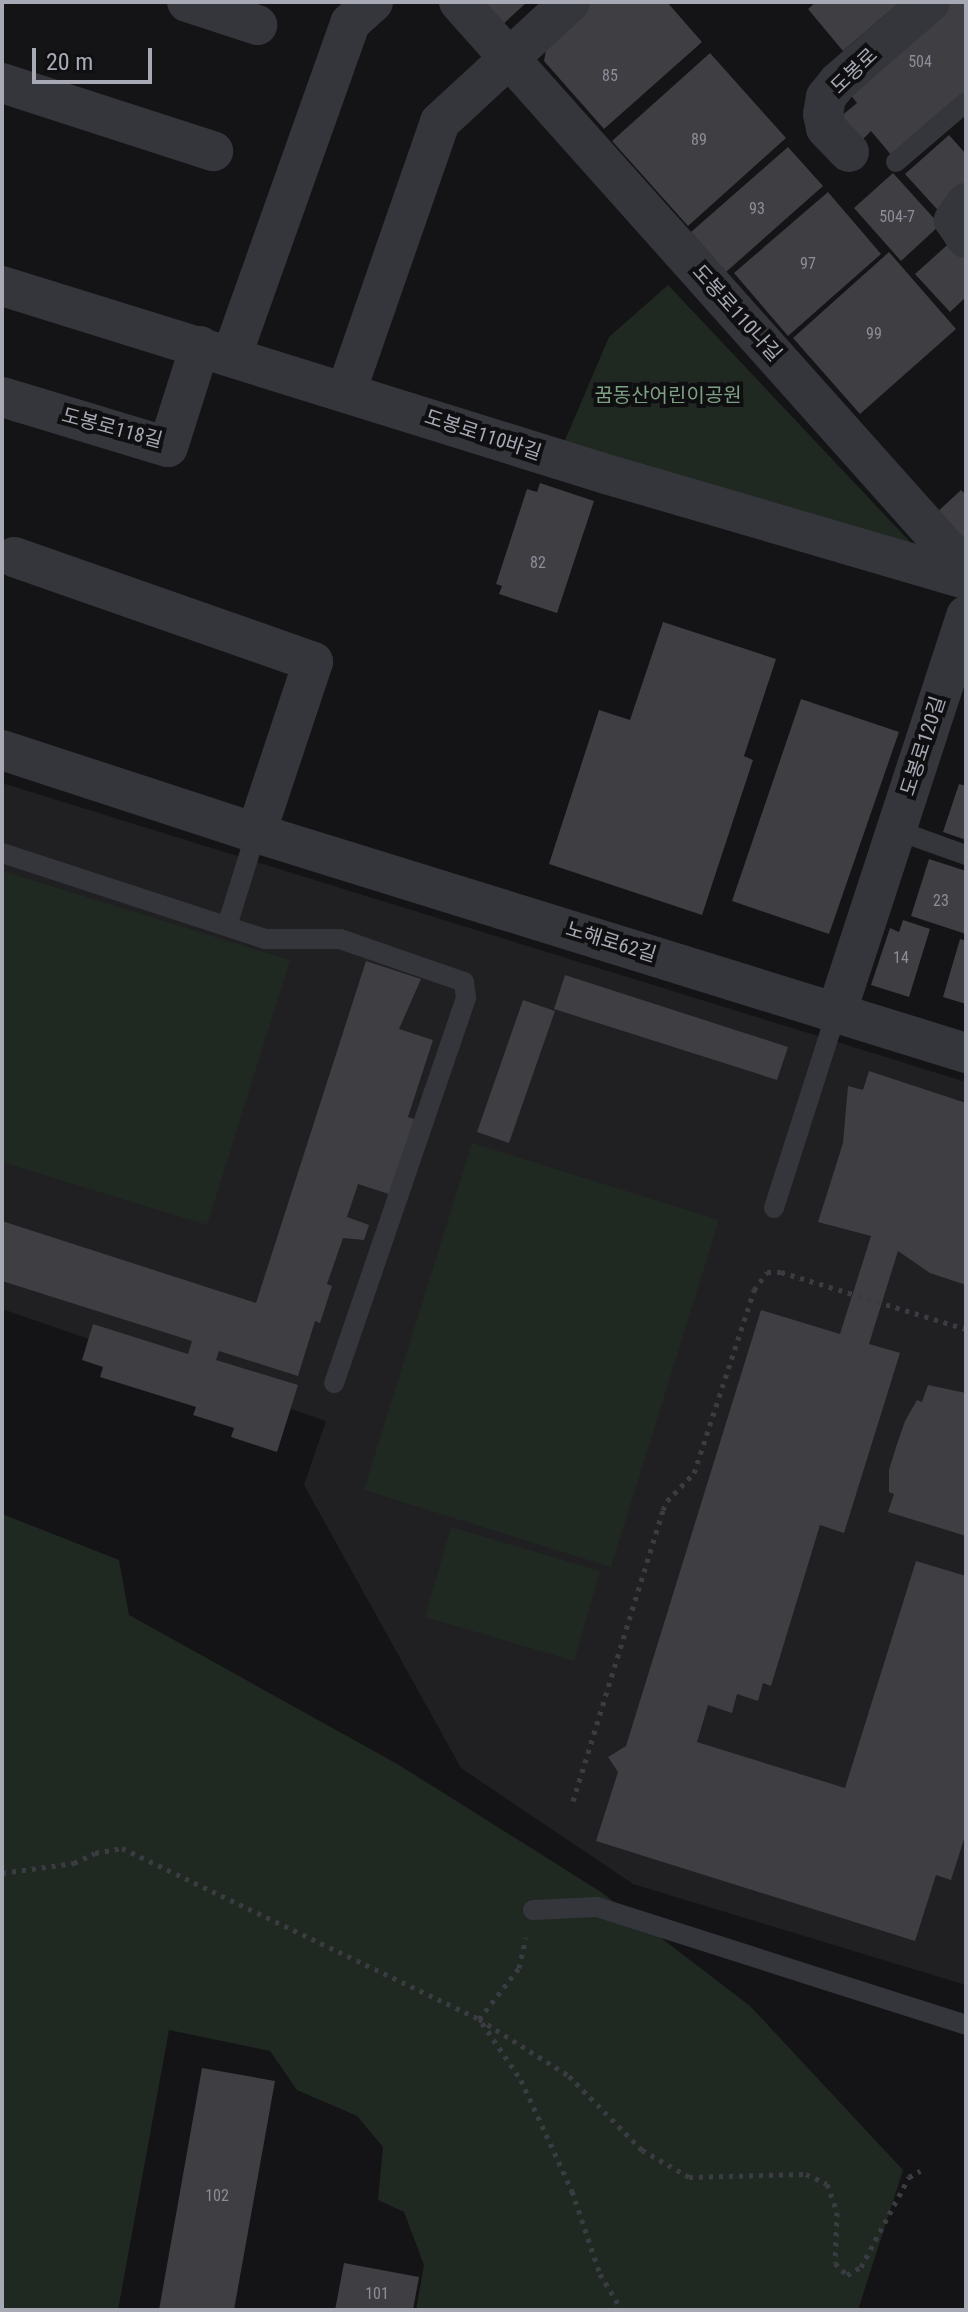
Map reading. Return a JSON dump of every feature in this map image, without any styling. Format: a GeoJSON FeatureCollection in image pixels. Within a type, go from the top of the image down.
{"type":"FeatureCollection","features":[{"type":"Feature","properties":{"kind":"street"},"geometry":{"type":"LineString","coordinates":[[187,2],[257,25]]}},
{"type":"Feature","properties":{"kind":"street"},"geometry":{"type":"LineString","coordinates":[[216,351],[350,23],[373,2]]}},
{"type":"Feature","properties":{"kind":"street","name":"도봉로110나길"},"geometry":{"type":"LineString","coordinates":[[459,2],[966,570]]}},
{"type":"Feature","properties":{"kind":"street"},"geometry":{"type":"LineString","coordinates":[[346,392],[440,122],[570,2]]}},
{"type":"Feature","properties":{"kind":"street","name":"도봉로"},"geometry":{"type":"LineString","coordinates":[[849,152],[826,128],[823,114],[826,97],[838,82],[930,2]]}},
{"type":"Feature","properties":{"kind":"street"},"geometry":{"type":"LineString","coordinates":[[2,83],[213,151]]}},
{"type":"Feature","properties":{"kind":"street"},"geometry":{"type":"LineString","coordinates":[[966,203],[954,220],[966,238]]}},
{"type":"Feature","properties":{"kind":"street","name":"도봉로110바길"},"geometry":{"type":"LineString","coordinates":[[2,286],[606,474],[966,579]]}},
{"type":"Feature","properties":{"kind":"street","name":"도봉로118길"},"geometry":{"type":"LineString","coordinates":[[2,397],[168,447],[216,351]]}},
{"type":"Feature","properties":{"kind":"street"},"geometry":{"type":"LineString","coordinates":[[14,557],[313,662],[256,833]]}},
{"type":"Feature","properties":{"kind":"street","name":"도봉로120길"},"geometry":{"type":"LineString","coordinates":[[837,1011],[966,616]]}},
{"type":"Feature","properties":{"kind":"street","name":"노해로62길"},"geometry":{"type":"LineString","coordinates":[[2,750],[256,833],[966,1053]]}},
{"type":"Feature","properties":{"kind":"lane"},"geometry":{"type":"LineString","coordinates":[[896,162],[966,102]]}},
{"type":"Feature","properties":{"kind":"lane"},"geometry":{"type":"LineString","coordinates":[[896,830],[966,855]]}},
{"type":"Feature","properties":{"kind":"lane"},"geometry":{"type":"LineString","coordinates":[[227,926],[256,833]]}},
{"type":"Feature","properties":{"kind":"lane"},"geometry":{"type":"LineString","coordinates":[[2,853],[275,941],[340,939],[460,979],[466,984],[466,998],[334,1383]]}},
{"type":"Feature","properties":{"kind":"lane"},"geometry":{"type":"LineString","coordinates":[[774,1208],[837,1011]]}},
{"type":"Feature","properties":{"kind":"lane"},"geometry":{"type":"LineString","coordinates":[[533,1910],[597,1907],[966,2025]]}},
{"type":"Feature","properties":{"kind":"path"},"geometry":{"type":"LineString","coordinates":[[573,1801],[663,1510],[667,1501],[694,1473],[700,1461],[759,1281],[767,1272],[781,1272],[966,1329]]}},
{"type":"Feature","properties":{"kind":"path"},"geometry":{"type":"LineString","coordinates":[[2,1873],[74,1863],[95,1853],[122,1848],[479,2019],[569,2076],[642,2150],[689,2177],[806,2174],[827,2184],[837,2212],[835,2263],[847,2275],[861,2267],[909,2177],[920,2171]]}},
{"type":"Feature","properties":{"kind":"path"},"geometry":{"type":"LineString","coordinates":[[479,2019],[519,1968],[533,1910]]}},
{"type":"Feature","properties":{"kind":"path"},"geometry":{"type":"LineString","coordinates":[[479,2019],[521,2080],[572,2191],[600,2274],[622,2310]]}},
{"type":"Feature","properties":{"kind":"shaded area"},"geometry":{"type":"Polygon","coordinates":[[[2,783],[966,1082],[966,1985],[633,1884],[461,1768],[304,1485],[326,1421],[2,1309],[2,783]]]}},
{"type":"Feature","properties":{"kind":"green space","name":"꿈동산어린이공원"},"geometry":{"type":"Polygon","coordinates":[[[668,285],[914,546],[563,445],[609,337],[668,285]]]}},
{"type":"Feature","properties":{"kind":"green space"},"geometry":{"type":"Polygon","coordinates":[[[2,871],[290,960],[207,1225],[2,1162],[2,871]]]}},
{"type":"Feature","properties":{"kind":"green space"},"geometry":{"type":"Polygon","coordinates":[[[472,1143],[719,1220],[611,1567],[364,1490],[472,1143]]]}},
{"type":"Feature","properties":{"kind":"green space"},"geometry":{"type":"Polygon","coordinates":[[[2,1514],[119,1560],[129,1615],[399,1765],[601,1892],[750,2006],[903,2170],[858,2310],[416,2310],[424,2265],[404,2212],[378,2200],[383,2147],[357,2116],[297,2090],[270,2051],[169,2030],[118,2310],[2,2310],[2,1514]]]}},
{"type":"Feature","properties":{"kind":"green space"},"geometry":{"type":"Polygon","coordinates":[[[451,1527],[600,1571],[574,1661],[425,1617],[451,1527]]]}},
{"type":"Feature","properties":{"kind":"building"},"geometry":{"type":"Polygon","coordinates":[[[479,2],[527,2],[501,26],[479,2]]]}},
{"type":"Feature","properties":{"kind":"building"},"geometry":{"type":"Polygon","coordinates":[[[590,2],[667,2],[702,42],[604,129],[544,61],[548,39],[590,2]]]}},
{"type":"Feature","properties":{"kind":"building"},"geometry":{"type":"Polygon","coordinates":[[[816,2],[900,2],[843,51],[808,9],[816,2]]]}},
{"type":"Feature","properties":{"kind":"building"},"geometry":{"type":"Polygon","coordinates":[[[943,2],[966,2],[966,92],[892,156],[871,131],[861,141],[840,117],[857,103],[845,88],[943,2]]]}},
{"type":"Feature","properties":{"kind":"building"},"geometry":{"type":"Polygon","coordinates":[[[710,53],[786,138],[688,226],[612,141],[710,53]]]}},
{"type":"Feature","properties":{"kind":"building"},"geometry":{"type":"Polygon","coordinates":[[[949,135],[966,154],[966,198],[945,218],[905,174],[949,135]]]}},
{"type":"Feature","properties":{"kind":"building"},"geometry":{"type":"Polygon","coordinates":[[[788,147],[823,186],[726,272],[691,232],[788,147]]]}},
{"type":"Feature","properties":{"kind":"building"},"geometry":{"type":"Polygon","coordinates":[[[893,173],[940,225],[901,261],[854,208],[893,173]]]}},
{"type":"Feature","properties":{"kind":"building"},"geometry":{"type":"Polygon","coordinates":[[[828,192],[881,254],[788,336],[734,273],[828,192]]]}},
{"type":"Feature","properties":{"kind":"building"},"geometry":{"type":"Polygon","coordinates":[[[955,238],[966,249],[966,297],[950,312],[915,274],[955,238]]]}},
{"type":"Feature","properties":{"kind":"building"},"geometry":{"type":"Polygon","coordinates":[[[889,252],[956,329],[860,414],[793,338],[889,252]]]}},
{"type":"Feature","properties":{"kind":"building"},"geometry":{"type":"Polygon","coordinates":[[[540,483],[594,501],[557,613],[499,594],[502,586],[496,584],[527,489],[537,492],[540,483]]]}},
{"type":"Feature","properties":{"kind":"building"},"geometry":{"type":"Polygon","coordinates":[[[961,490],[966,495],[966,551],[934,515],[961,490]]]}},
{"type":"Feature","properties":{"kind":"building"},"geometry":{"type":"Polygon","coordinates":[[[663,622],[776,659],[744,756],[753,760],[702,915],[549,864],[599,710],[630,720],[663,622]]]}},
{"type":"Feature","properties":{"kind":"building"},"geometry":{"type":"Polygon","coordinates":[[[801,699],[899,732],[829,934],[732,901],[801,699]]]}},
{"type":"Feature","properties":{"kind":"building"},"geometry":{"type":"Polygon","coordinates":[[[959,784],[966,786],[966,840],[943,832],[959,784]]]}},
{"type":"Feature","properties":{"kind":"building"},"geometry":{"type":"Polygon","coordinates":[[[929,859],[966,871],[966,934],[911,916],[929,859]]]}},
{"type":"Feature","properties":{"kind":"building"},"geometry":{"type":"Polygon","coordinates":[[[903,920],[930,929],[909,997],[871,985],[890,928],[899,932],[903,920]]]}},
{"type":"Feature","properties":{"kind":"building"},"geometry":{"type":"Polygon","coordinates":[[[960,939],[966,941],[966,1004],[943,997],[960,939]]]}},
{"type":"Feature","properties":{"kind":"building"},"geometry":{"type":"Polygon","coordinates":[[[366,961],[421,979],[399,1029],[433,1040],[408,1117],[420,1121],[395,1196],[358,1184],[347,1217],[369,1225],[364,1240],[343,1238],[327,1284],[332,1286],[320,1323],[315,1321],[298,1376],[219,1351],[216,1360],[298,1385],[277,1452],[231,1437],[234,1428],[193,1415],[196,1407],[100,1377],[103,1367],[82,1360],[93,1324],[188,1354],[192,1341],[2,1281],[2,1221],[256,1303],[366,961]]]}},
{"type":"Feature","properties":{"kind":"building"},"geometry":{"type":"Polygon","coordinates":[[[565,975],[788,1047],[777,1080],[554,1009],[565,975]]]}},
{"type":"Feature","properties":{"kind":"building"},"geometry":{"type":"Polygon","coordinates":[[[523,1000],[555,1011],[509,1143],[477,1132],[523,1000]]]}},
{"type":"Feature","properties":{"kind":"building"},"geometry":{"type":"Polygon","coordinates":[[[869,1071],[966,1103],[966,1285],[930,1273],[898,1251],[869,1344],[900,1353],[844,1533],[820,1525],[771,1686],[763,1683],[758,1701],[737,1694],[732,1713],[708,1705],[697,1742],[845,1788],[916,1561],[966,1576],[966,1833],[951,1880],[936,1875],[915,1941],[596,1841],[618,1772],[608,1757],[626,1746],[761,1310],[840,1334],[871,1236],[818,1222],[843,1143],[848,1086],[863,1090],[869,1071]]]}},
{"type":"Feature","properties":{"kind":"building"},"geometry":{"type":"Polygon","coordinates":[[[928,1385],[966,1393],[966,1536],[888,1512],[894,1494],[889,1492],[889,1470],[897,1444],[905,1421],[917,1400],[922,1402],[928,1385]]]}},
{"type":"Feature","properties":{"kind":"building"},"geometry":{"type":"Polygon","coordinates":[[[202,2068],[275,2081],[234,2310],[159,2310],[202,2068]]]}},
{"type":"Feature","properties":{"kind":"building"},"geometry":{"type":"Polygon","coordinates":[[[344,2263],[419,2277],[413,2310],[335,2310],[344,2263]]]}}]}
